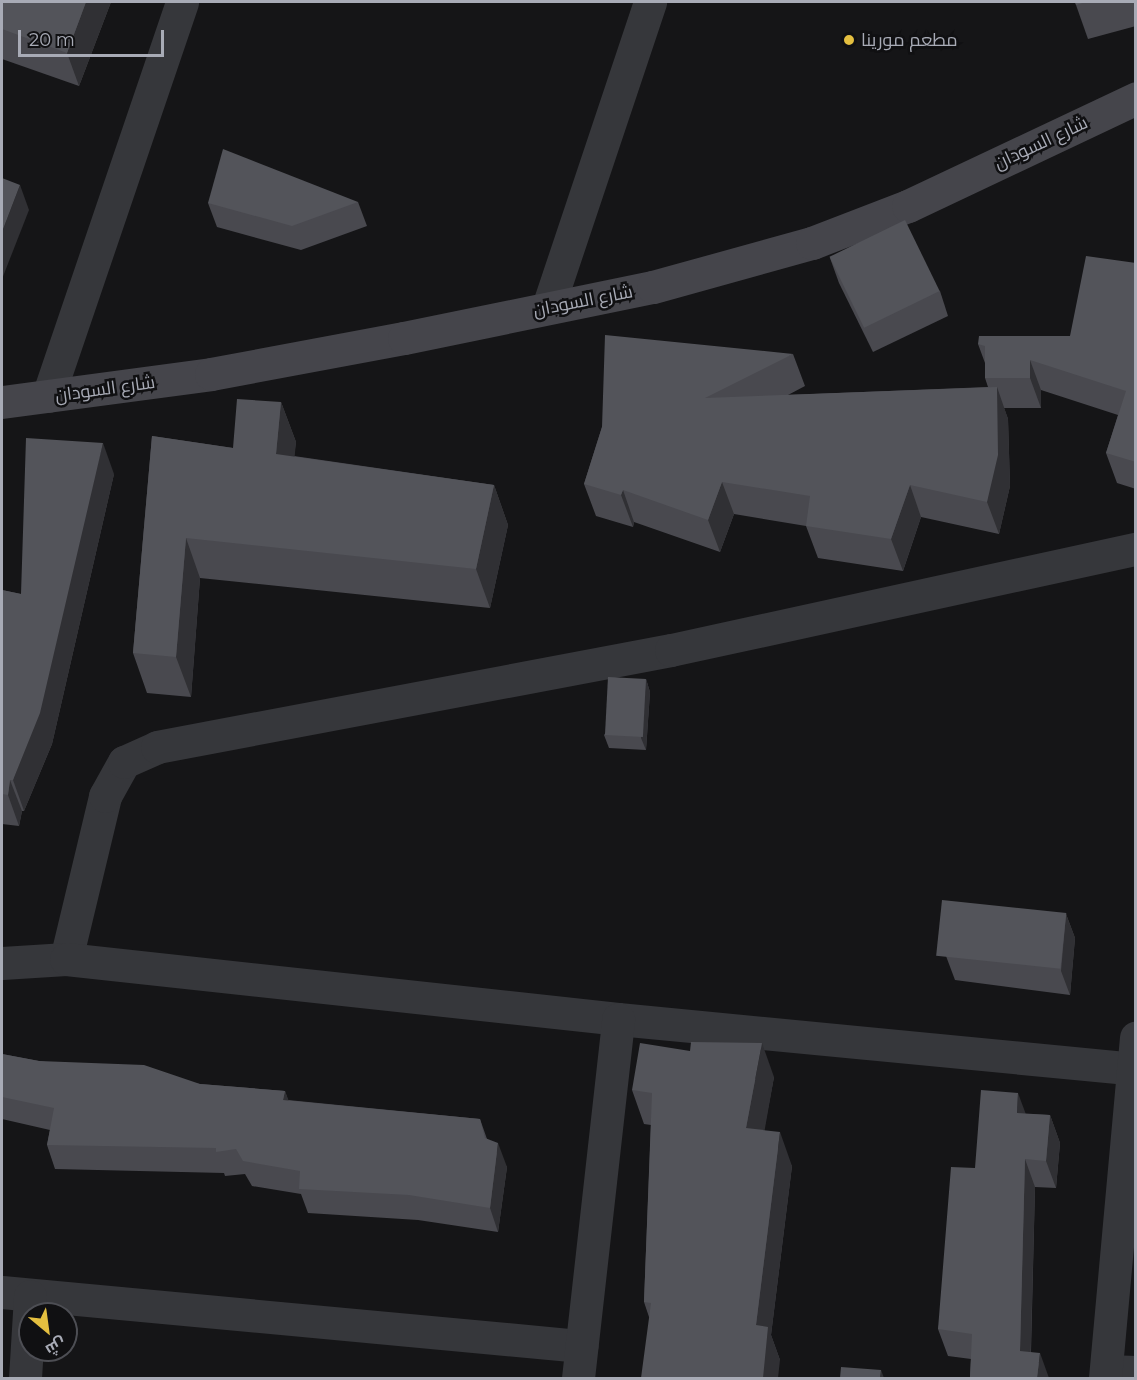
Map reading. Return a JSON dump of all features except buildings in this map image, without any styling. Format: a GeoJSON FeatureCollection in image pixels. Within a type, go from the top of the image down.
{"type":"FeatureCollection","features":[{"type":"Feature","properties":{"kind":"main road","name":"شارع السودان"},"geometry":{"type":"LineString","coordinates":[[2,402],[211,374],[404,338],[653,287],[812,243],[908,206],[1136,98]]}},
{"type":"Feature","properties":{"kind":"street"},"geometry":{"type":"LineString","coordinates":[[48,396],[182,2]]}},
{"type":"Feature","properties":{"kind":"street"},"geometry":{"type":"LineString","coordinates":[[548,307],[650,2]]}},
{"type":"Feature","properties":{"kind":"street"},"geometry":{"type":"LineString","coordinates":[[66,959],[105,796],[124,762],[157,747],[671,650],[1136,549]]}},
{"type":"Feature","properties":{"kind":"street"},"geometry":{"type":"LineString","coordinates":[[2,963],[66,959],[618,1019],[1135,1059],[1115,1374]]}},
{"type":"Feature","properties":{"kind":"street"},"geometry":{"type":"LineString","coordinates":[[578,1378],[618,1019]]}},
{"type":"Feature","properties":{"kind":"street"},"geometry":{"type":"LineString","coordinates":[[25,1378],[16,1294],[581,1346]]}},
{"type":"Feature","properties":{"kind":"place","name":"مطعم مورينا"},"geometry":{"type":"Point","coordinates":[849,40]}}]}
